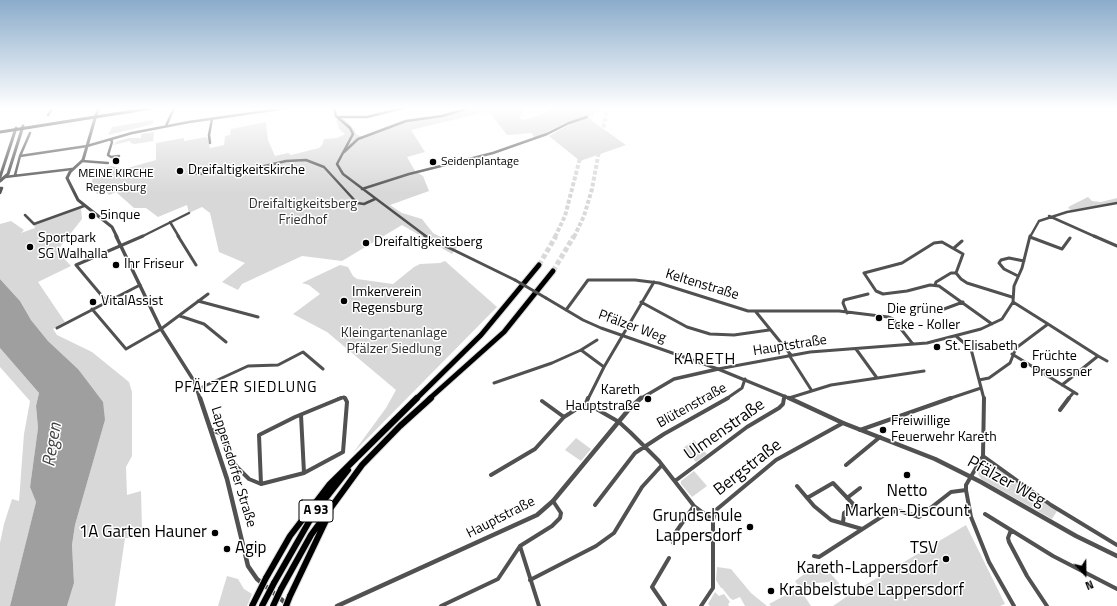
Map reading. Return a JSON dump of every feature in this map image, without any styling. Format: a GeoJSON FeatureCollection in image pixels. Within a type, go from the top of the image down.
{"type":"FeatureCollection","features":[{"type":"Feature","properties":{"kind":"highway","name":"A 93"},"geometry":{"type":"LineString","coordinates":[[262,606],[314,513],[369,446],[497,317],[539,265]]}},
{"type":"Feature","properties":{"kind":"highway","name":"A 93"},"geometry":{"type":"LineString","coordinates":[[273,606],[281,588],[311,535],[362,466],[400,426],[478,357],[509,327],[554,271]]}},
{"type":"Feature","properties":{"kind":"highway"},"geometry":{"type":"LineString","coordinates":[[252,606],[290,536],[314,502],[369,446]]}},
{"type":"Feature","properties":{"kind":"highway"},"geometry":{"type":"LineString","coordinates":[[287,606],[290,596],[340,494]]}},
{"type":"Feature","properties":{"kind":"street"},"geometry":{"type":"LineString","coordinates":[[14,136],[0,177],[72,169],[82,161],[90,136]]}},
{"type":"Feature","properties":{"kind":"street"},"geometry":{"type":"LineString","coordinates":[[0,182],[7,176],[20,136]]}},
{"type":"Feature","properties":{"kind":"street"},"geometry":{"type":"LineString","coordinates":[[15,175],[20,156],[29,136]]}},
{"type":"Feature","properties":{"kind":"street"},"geometry":{"type":"LineString","coordinates":[[20,156],[87,146],[123,136]]}},
{"type":"Feature","properties":{"kind":"street"},"geometry":{"type":"LineString","coordinates":[[209,136],[210,143]]}},
{"type":"Feature","properties":{"kind":"street"},"geometry":{"type":"LineString","coordinates":[[342,153],[352,136]]}},
{"type":"Feature","properties":{"kind":"street"},"geometry":{"type":"LineString","coordinates":[[342,153],[358,139],[365,136]]}},
{"type":"Feature","properties":{"kind":"street"},"geometry":{"type":"LineString","coordinates":[[362,189],[409,174],[493,153],[541,136]]}},
{"type":"Feature","properties":{"kind":"street"},"geometry":{"type":"LineString","coordinates":[[111,139],[112,142],[108,154],[111,157],[119,156]]}},
{"type":"Feature","properties":{"kind":"street","name":"Pfälzer Weg"},"geometry":{"type":"LineString","coordinates":[[342,153],[338,168],[343,174],[424,235],[498,270],[584,321],[622,336],[745,379],[843,423],[911,448],[971,477],[1076,536],[1117,556]]}},
{"type":"Feature","properties":{"kind":"street"},"geometry":{"type":"LineString","coordinates":[[189,174],[239,172],[286,161],[306,160],[324,167],[357,203],[364,204],[375,199]]}},
{"type":"Feature","properties":{"kind":"street"},"geometry":{"type":"LineString","coordinates":[[82,161],[100,161],[108,163]]}},
{"type":"Feature","properties":{"kind":"street","name":"Lappersdorfer Straße"},"geometry":{"type":"LineString","coordinates":[[72,169],[67,178],[78,200],[84,206],[109,223],[121,244],[161,329],[198,389],[228,481],[242,535],[248,566],[257,579],[287,606]]}},
{"type":"Feature","properties":{"kind":"street"},"geometry":{"type":"LineString","coordinates":[[0,188],[2,188],[0,193]]}},
{"type":"Feature","properties":{"kind":"street"},"geometry":{"type":"LineString","coordinates":[[1107,361],[1013,302],[1012,297],[1030,237],[1034,226],[1039,221],[1057,214],[1117,203]]}},
{"type":"Feature","properties":{"kind":"street"},"geometry":{"type":"LineString","coordinates":[[25,215],[34,224],[84,206]]}},
{"type":"Feature","properties":{"kind":"street"},"geometry":{"type":"LineString","coordinates":[[107,302],[76,265],[189,213]]}},
{"type":"Feature","properties":{"kind":"street"},"geometry":{"type":"LineString","coordinates":[[1049,216],[1117,246]]}},
{"type":"Feature","properties":{"kind":"street"},"geometry":{"type":"LineString","coordinates":[[170,222],[196,264]]}},
{"type":"Feature","properties":{"kind":"street"},"geometry":{"type":"LineString","coordinates":[[1030,237],[1062,249],[1070,238]]}},
{"type":"Feature","properties":{"kind":"street"},"geometry":{"type":"LineString","coordinates":[[954,248],[962,241]]}},
{"type":"Feature","properties":{"kind":"street"},"geometry":{"type":"LineString","coordinates":[[956,272],[957,267],[964,256],[954,248],[942,242],[937,242],[907,261],[867,271],[864,275],[876,291],[883,294],[935,285],[963,302],[992,324]]}},
{"type":"Feature","properties":{"kind":"street"},"geometry":{"type":"LineString","coordinates":[[1018,276],[1004,269],[999,263],[1001,260],[1009,258],[1024,261]]}},
{"type":"Feature","properties":{"kind":"street"},"geometry":{"type":"LineString","coordinates":[[935,285],[936,282],[956,272]]}},
{"type":"Feature","properties":{"kind":"street"},"geometry":{"type":"LineString","coordinates":[[956,272],[967,282],[1012,297]]}},
{"type":"Feature","properties":{"kind":"street","name":"Keltenstraße"},"geometry":{"type":"LineString","coordinates":[[566,310],[588,280],[635,280],[654,282],[744,310],[756,312],[810,310],[893,319],[912,343]]}},
{"type":"Feature","properties":{"kind":"street"},"geometry":{"type":"LineString","coordinates":[[491,475],[534,449],[564,416],[586,404],[604,367],[654,282]]}},
{"type":"Feature","properties":{"kind":"street"},"geometry":{"type":"LineString","coordinates":[[57,328],[140,286]]}},
{"type":"Feature","properties":{"kind":"street"},"geometry":{"type":"LineString","coordinates":[[92,309],[126,349],[161,329],[208,294]]}},
{"type":"Feature","properties":{"kind":"street"},"geometry":{"type":"LineString","coordinates":[[847,313],[843,303],[844,300],[868,294]]}},
{"type":"Feature","properties":{"kind":"street"},"geometry":{"type":"LineString","coordinates":[[198,301],[258,317]]}},
{"type":"Feature","properties":{"kind":"street"},"geometry":{"type":"LineString","coordinates":[[641,302],[679,323],[710,334],[734,336],[769,330]]}},
{"type":"Feature","properties":{"kind":"street"},"geometry":{"type":"LineString","coordinates":[[936,312],[963,302]]}},
{"type":"Feature","properties":{"kind":"street","name":"Hauptstraße"},"geometry":{"type":"LineString","coordinates":[[337,606],[529,519],[543,510],[553,501],[637,402],[660,385],[674,379],[790,355],[912,343],[928,343],[981,329],[992,324],[1002,319],[1013,302]]}},
{"type":"Feature","properties":{"kind":"street"},"geometry":{"type":"LineString","coordinates":[[756,312],[790,355],[812,391]]}},
{"type":"Feature","properties":{"kind":"street"},"geometry":{"type":"LineString","coordinates":[[180,316],[204,324],[226,342]]}},
{"type":"Feature","properties":{"kind":"street"},"geometry":{"type":"LineString","coordinates":[[979,380],[989,378],[1010,363],[1012,354],[1016,348],[1048,324]]}},
{"type":"Feature","properties":{"kind":"street"},"geometry":{"type":"LineString","coordinates":[[956,336],[971,349],[984,399],[983,456],[966,485],[971,517],[982,547],[997,578],[1014,606]]}},
{"type":"Feature","properties":{"kind":"street"},"geometry":{"type":"LineString","coordinates":[[494,383],[552,363],[581,350],[598,340]]}},
{"type":"Feature","properties":{"kind":"street"},"geometry":{"type":"LineString","coordinates":[[856,349],[877,378]]}},
{"type":"Feature","properties":{"kind":"street"},"geometry":{"type":"LineString","coordinates":[[581,350],[604,367]]}},
{"type":"Feature","properties":{"kind":"street"},"geometry":{"type":"LineString","coordinates":[[198,389],[248,366],[278,365],[303,352],[323,369]]}},
{"type":"Feature","properties":{"kind":"street"},"geometry":{"type":"LineString","coordinates":[[1012,354],[1075,393],[1060,410]]}},
{"type":"Feature","properties":{"kind":"street"},"geometry":{"type":"LineString","coordinates":[[1062,385],[1098,356]]}},
{"type":"Feature","properties":{"kind":"street"},"geometry":{"type":"LineString","coordinates":[[787,397],[831,385],[924,371]]}},
{"type":"Feature","properties":{"kind":"street","name":"Blütenstraße"},"geometry":{"type":"LineString","coordinates":[[595,505],[635,453],[694,416],[736,394],[742,388],[745,379]]}},
{"type":"Feature","properties":{"kind":"street"},"geometry":{"type":"LineString","coordinates":[[860,430],[981,388]]}},
{"type":"Feature","properties":{"kind":"street"},"geometry":{"type":"LineString","coordinates":[[212,430],[221,434],[231,458],[237,467],[249,479],[261,484],[304,473],[343,452],[347,402],[344,397],[259,435],[261,484]]}},
{"type":"Feature","properties":{"kind":"street","name":"Ulmenstraße"},"geometry":{"type":"LineString","coordinates":[[675,481],[747,427],[779,408],[787,397]]}},
{"type":"Feature","properties":{"kind":"street"},"geometry":{"type":"LineString","coordinates":[[542,401],[564,416]]}},
{"type":"Feature","properties":{"kind":"street"},"geometry":{"type":"LineString","coordinates":[[586,404],[619,422],[662,465],[694,506],[713,520],[713,588],[701,606]]}},
{"type":"Feature","properties":{"kind":"street"},"geometry":{"type":"LineString","coordinates":[[301,415],[304,473]]}},
{"type":"Feature","properties":{"kind":"street","name":"Bergstraße"},"geometry":{"type":"LineString","coordinates":[[713,520],[714,513],[719,507],[776,460],[843,423]]}},
{"type":"Feature","properties":{"kind":"street"},"geometry":{"type":"LineString","coordinates":[[846,465],[880,437]]}},
{"type":"Feature","properties":{"kind":"street"},"geometry":{"type":"LineString","coordinates":[[983,456],[1051,504],[1117,545]]}},
{"type":"Feature","properties":{"kind":"street"},"geometry":{"type":"LineString","coordinates":[[530,580],[596,546],[611,535],[619,526],[642,487],[662,465]]}},
{"type":"Feature","properties":{"kind":"street"},"geometry":{"type":"LineString","coordinates":[[807,498],[833,483],[855,506],[844,514],[844,523]]}},
{"type":"Feature","properties":{"kind":"street"},"geometry":{"type":"LineString","coordinates":[[797,486],[814,506],[831,520],[862,529]]}},
{"type":"Feature","properties":{"kind":"street"},"geometry":{"type":"LineString","coordinates":[[847,498],[860,488]]}},
{"type":"Feature","properties":{"kind":"street"},"geometry":{"type":"LineString","coordinates":[[814,556],[819,557],[895,510],[919,517],[951,492],[966,490]]}},
{"type":"Feature","properties":{"kind":"street"},"geometry":{"type":"LineString","coordinates":[[441,606],[498,579],[520,546],[552,526],[560,518],[561,513],[553,501]]}},
{"type":"Feature","properties":{"kind":"street"},"geometry":{"type":"LineString","coordinates":[[674,544],[672,539],[694,506]]}},
{"type":"Feature","properties":{"kind":"street"},"geometry":{"type":"LineString","coordinates":[[985,514],[1053,556],[1117,588]]}},
{"type":"Feature","properties":{"kind":"street"},"geometry":{"type":"LineString","coordinates":[[1011,530],[1008,538],[1009,542],[1027,576],[1047,606]]}},
{"type":"Feature","properties":{"kind":"street"},"geometry":{"type":"LineString","coordinates":[[520,546],[539,606]]}},
{"type":"Feature","properties":{"kind":"street"},"geometry":{"type":"LineString","coordinates":[[665,606],[652,587],[669,558]]}},
{"type":"Feature","properties":{"kind":"green space"},"geometry":{"type":"Polygon","coordinates":[[[141,136],[154,136],[153,141],[134,144],[130,141],[113,145],[118,141],[129,138],[141,138],[141,136]]]}},
{"type":"Feature","properties":{"kind":"green space","name":"Dreifaltigkeitsberg Friedhof"},"geometry":{"type":"Polygon","coordinates":[[[225,136],[268,136],[275,156],[288,153],[291,155],[319,148],[324,139],[340,136],[415,136],[425,152],[407,157],[415,171],[423,176],[429,191],[390,205],[402,213],[422,219],[433,233],[458,246],[452,254],[402,225],[342,261],[302,256],[242,284],[238,290],[222,282],[245,263],[219,252],[210,213],[202,207],[189,213],[187,205],[158,217],[146,208],[134,208],[116,192],[109,195],[105,190],[97,194],[91,186],[94,171],[111,166],[124,169],[156,160],[156,143],[184,138],[184,141],[207,137],[210,148],[224,145],[225,136]]]}},
{"type":"Feature","properties":{"kind":"green space"},"geometry":{"type":"Polygon","coordinates":[[[549,136],[614,136],[626,145],[580,161],[549,136]]]}},
{"type":"Feature","properties":{"kind":"green space"},"geometry":{"type":"Polygon","coordinates":[[[1088,197],[1092,201],[1101,202],[1117,198],[1117,203],[1071,210],[1068,208],[1088,197]]]}},
{"type":"Feature","properties":{"kind":"green space"},"geometry":{"type":"Polygon","coordinates":[[[81,208],[82,219],[57,251],[71,266],[38,282],[65,322],[53,329],[57,335],[92,352],[129,382],[132,392],[132,456],[126,467],[127,495],[141,491],[142,531],[125,538],[115,606],[67,606],[74,583],[72,545],[75,525],[105,420],[78,369],[48,341],[31,320],[20,301],[0,279],[0,224],[11,221],[24,230],[21,233],[35,228],[34,225],[81,208]]]}},
{"type":"Feature","properties":{"kind":"green space","name":"Kleingartenanlage Pfälzer Siedlung"},"geometry":{"type":"Polygon","coordinates":[[[445,261],[497,307],[353,453],[386,408],[396,390],[327,332],[293,314],[320,294],[309,285],[302,283],[340,265],[348,267],[353,276],[357,279],[393,284],[420,264],[440,263],[445,261]]]}},
{"type":"Feature","properties":{"kind":"green space"},"geometry":{"type":"Polygon","coordinates":[[[0,348],[39,393],[36,406],[38,428],[30,487],[36,502],[10,606],[0,606],[0,543],[12,499],[19,501],[24,434],[30,401],[0,367],[0,348]]]}},
{"type":"Feature","properties":{"kind":"green space"},"geometry":{"type":"Polygon","coordinates":[[[576,438],[591,449],[581,461],[565,450],[576,438]]]}},
{"type":"Feature","properties":{"kind":"green space"},"geometry":{"type":"Polygon","coordinates":[[[694,440],[707,454],[696,462],[683,448],[694,440]]]}},
{"type":"Feature","properties":{"kind":"green space"},"geometry":{"type":"Polygon","coordinates":[[[984,463],[989,463],[1057,511],[1052,519],[981,479],[978,474],[984,463]]]}},
{"type":"Feature","properties":{"kind":"green space"},"geometry":{"type":"Polygon","coordinates":[[[694,471],[707,486],[692,497],[681,484],[681,481],[694,471]]]}},
{"type":"Feature","properties":{"kind":"green space","name":"TSV Kareth-Lappersdorf"},"geometry":{"type":"Polygon","coordinates":[[[966,525],[1005,604],[1000,606],[833,606],[852,593],[966,525]]]}},
{"type":"Feature","properties":{"kind":"green space"},"geometry":{"type":"Polygon","coordinates":[[[820,562],[839,583],[837,588],[830,582],[815,583],[804,594],[795,581],[820,562]]]}},
{"type":"Feature","properties":{"kind":"green space"},"geometry":{"type":"Polygon","coordinates":[[[717,567],[731,569],[751,593],[767,606],[745,606],[740,597],[733,600],[730,598],[716,580],[717,567]]]}},
{"type":"Feature","properties":{"kind":"green space"},"geometry":{"type":"Polygon","coordinates":[[[227,576],[238,579],[244,589],[252,594],[247,606],[218,606],[227,576]]]}},
{"type":"Feature","properties":{"kind":"green space","name":"TSV Kareth-Lappersdorf"},"geometry":{"type":"Polygon","coordinates":[[[799,588],[811,606],[771,606],[769,604],[799,588]]]}},
{"type":"Feature","properties":{"kind":"green space"},"geometry":{"type":"Polygon","coordinates":[[[715,592],[719,596],[724,594],[730,602],[728,604],[729,606],[710,606],[708,604],[715,592]]]}},
{"type":"Feature","properties":{"kind":"water","name":"Regen"},"geometry":{"type":"Polygon","coordinates":[[[0,279],[20,301],[31,320],[48,341],[78,369],[103,402],[105,420],[75,525],[72,545],[74,583],[67,606],[10,606],[36,502],[30,487],[38,428],[36,406],[39,393],[0,348],[0,279]]]}},
{"type":"Feature","properties":{"kind":"tunnel"},"geometry":{"type":"LineString","coordinates":[[555,237],[565,216],[586,136]]}},
{"type":"Feature","properties":{"kind":"tunnel"},"geometry":{"type":"LineString","coordinates":[[574,237],[584,216],[592,189],[602,136]]}},
{"type":"Feature","properties":{"kind":"tunnel"},"geometry":{"type":"LineString","coordinates":[[539,265],[556,236]]}},
{"type":"Feature","properties":{"kind":"tunnel"},"geometry":{"type":"LineString","coordinates":[[553,271],[574,236]]}},
{"type":"Feature","properties":{"kind":"place","name":"MEINE KIRCHE Regensburg"},"geometry":{"type":"Point","coordinates":[116,161]}},
{"type":"Feature","properties":{"kind":"place","name":"Seidenplantage"},"geometry":{"type":"Point","coordinates":[433,162]}},
{"type":"Feature","properties":{"kind":"place","name":"Dreifaltigkeitskirche"},"geometry":{"type":"Point","coordinates":[180,171]}},
{"type":"Feature","properties":{"kind":"place","name":"5inque"},"geometry":{"type":"Point","coordinates":[92,216]}},
{"type":"Feature","properties":{"kind":"place","name":"Dreifaltigkeitsberg"},"geometry":{"type":"Point","coordinates":[366,243]}},
{"type":"Feature","properties":{"kind":"place","name":"Sportpark SG Walhalla"},"geometry":{"type":"Point","coordinates":[30,247]}},
{"type":"Feature","properties":{"kind":"place","name":"Ihr Friseur"},"geometry":{"type":"Point","coordinates":[116,265]}},
{"type":"Feature","properties":{"kind":"place","name":"Imkerverein Regensburg"},"geometry":{"type":"Point","coordinates":[344,301]}},
{"type":"Feature","properties":{"kind":"place","name":"VitalAssist"},"geometry":{"type":"Point","coordinates":[93,302]}},
{"type":"Feature","properties":{"kind":"place","name":"Die grüne Ecke - Koller"},"geometry":{"type":"Point","coordinates":[879,318]}},
{"type":"Feature","properties":{"kind":"place","name":"St. Elisabeth"},"geometry":{"type":"Point","coordinates":[937,347]}},
{"type":"Feature","properties":{"kind":"place","name":"Früchte Preussner"},"geometry":{"type":"Point","coordinates":[1024,365]}},
{"type":"Feature","properties":{"kind":"place","name":"Kareth Hauptstraße"},"geometry":{"type":"Point","coordinates":[648,399]}},
{"type":"Feature","properties":{"kind":"place","name":"Freiwillige Feuerwehr Kareth"},"geometry":{"type":"Point","coordinates":[883,430]}},
{"type":"Feature","properties":{"kind":"place","name":"Netto Marken-Discount"},"geometry":{"type":"Point","coordinates":[907,475]}},
{"type":"Feature","properties":{"kind":"place","name":"Grundschule Lappersdorf"},"geometry":{"type":"Point","coordinates":[750,527]}},
{"type":"Feature","properties":{"kind":"place","name":"1A Garten Hauner"},"geometry":{"type":"Point","coordinates":[215,533]}},
{"type":"Feature","properties":{"kind":"place","name":"Agip"},"geometry":{"type":"Point","coordinates":[227,549]}},
{"type":"Feature","properties":{"kind":"place","name":"TSV Kareth-Lappersdorf"},"geometry":{"type":"Point","coordinates":[946,559]}},
{"type":"Feature","properties":{"kind":"place","name":"Krabbelstube Lappersdorf"},"geometry":{"type":"Point","coordinates":[771,591]}},
{"type":"Feature","properties":{"kind":"district","name":"KARETH"},"geometry":{"type":"Point","coordinates":[705,360]}},
{"type":"Feature","properties":{"kind":"district","name":"PFÄLZER SIEDLUNG"},"geometry":{"type":"Point","coordinates":[246,388]}}]}
